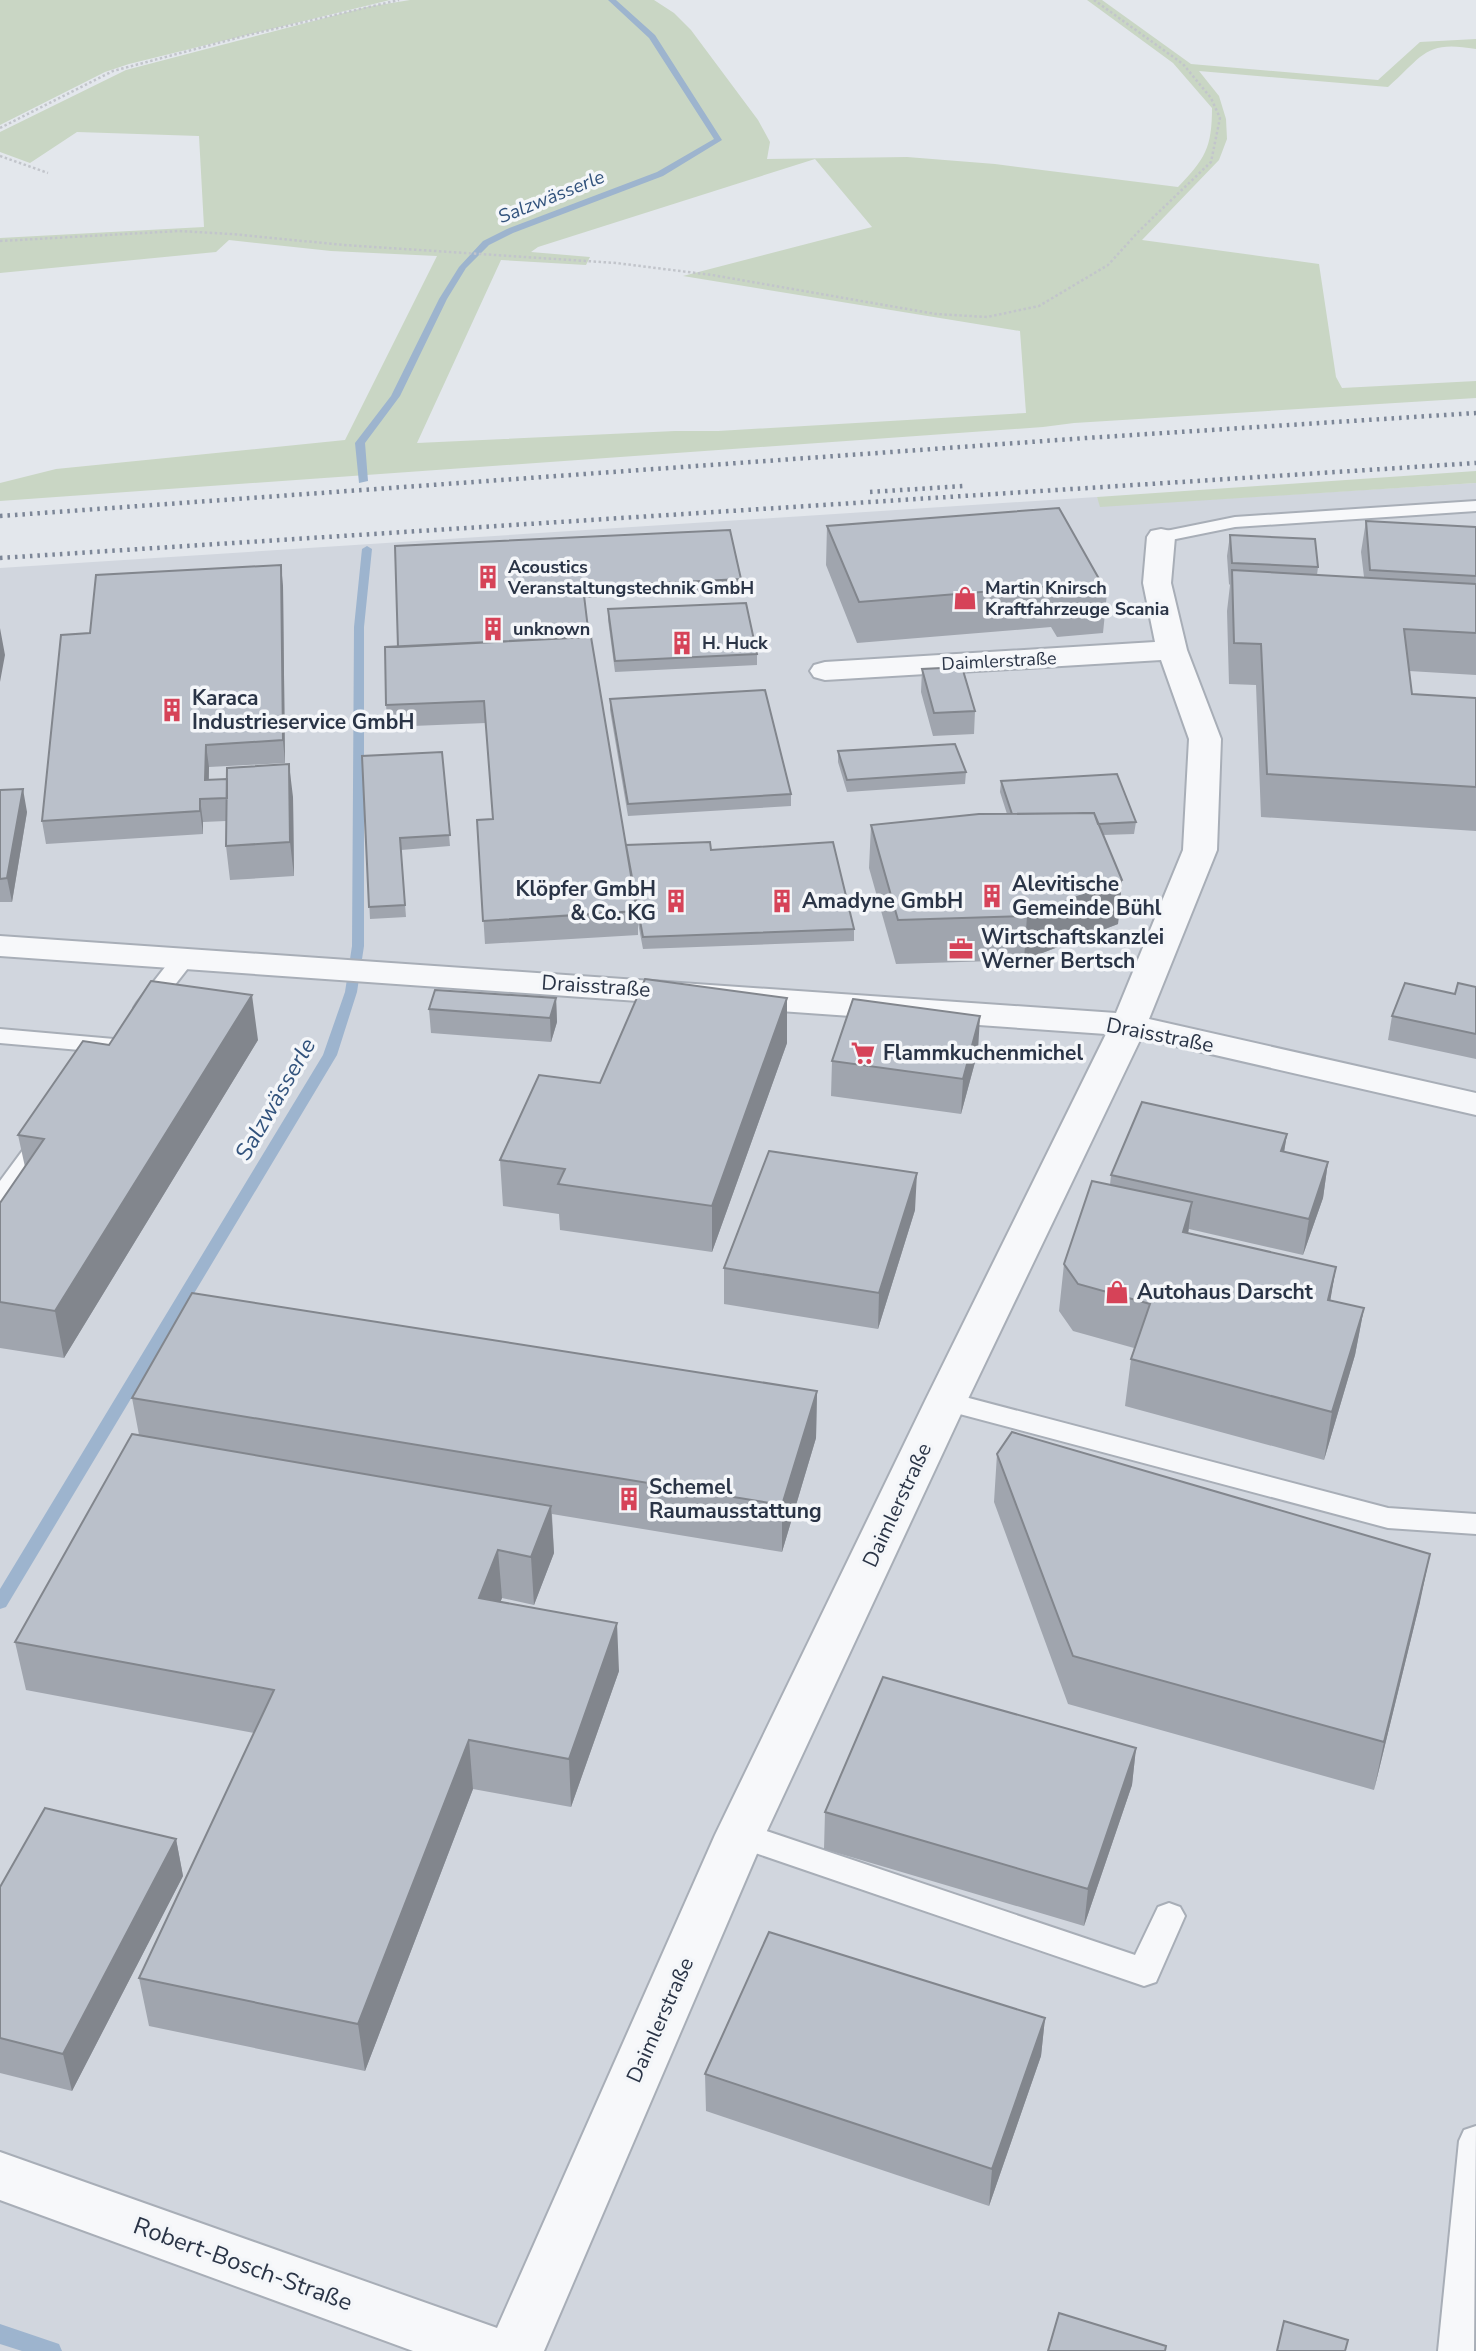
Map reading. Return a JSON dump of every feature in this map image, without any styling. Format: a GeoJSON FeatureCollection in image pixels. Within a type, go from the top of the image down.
{"type":"FeatureCollection","features":[{"type":"Feature","properties":{"kind":"street","name":"Daimlerstraße"},"geometry":{"type":"LineString","coordinates":[[515,2351],[740,1835],[946,1401],[1129,1025],[1200,850],[1205,739],[1172,650],[1157,583],[1161,537]]}},
{"type":"Feature","properties":{"kind":"street","name":"Daimlerstraße"},"geometry":{"type":"LineString","coordinates":[[825,671],[1172,650]]}},
{"type":"Feature","properties":{"kind":"street","name":"Draisstraße"},"geometry":{"type":"LineString","coordinates":[[0,946],[1129,1025],[1476,1104]]}},
{"type":"Feature","properties":{"kind":"street","name":"Robert-Bosch-Straße"},"geometry":{"type":"LineString","coordinates":[[0,2176],[487,2351]]}},
{"type":"Feature","properties":{"kind":"lane"},"geometry":{"type":"LineString","coordinates":[[1161,537],[1236,522],[1476,506]]}},
{"type":"Feature","properties":{"kind":"lane"},"geometry":{"type":"LineString","coordinates":[[0,1036],[108,1055],[184,958]]}},
{"type":"Feature","properties":{"kind":"lane"},"geometry":{"type":"LineString","coordinates":[[0,1198],[56,1123]]}},
{"type":"Feature","properties":{"kind":"lane"},"geometry":{"type":"LineString","coordinates":[[946,1401],[1388,1518],[1476,1524]]}},
{"type":"Feature","properties":{"kind":"lane"},"geometry":{"type":"LineString","coordinates":[[740,1835],[1144,1972],[1169,1916]]}},
{"type":"Feature","properties":{"kind":"lane"},"geometry":{"type":"LineString","coordinates":[[1456,2351],[1476,2141]]}},
{"type":"Feature","properties":{"kind":"path"},"geometry":{"type":"LineString","coordinates":[[0,128],[113,71],[261,32],[399,0]]}},
{"type":"Feature","properties":{"kind":"path"},"geometry":{"type":"LineString","coordinates":[[0,241],[179,231],[457,253],[565,258],[712,275],[936,314],[987,317],[1040,306],[1108,265],[1139,231],[1211,162],[1220,118],[1211,98],[1183,64],[1094,0]]}},
{"type":"Feature","properties":{"kind":"path"},"geometry":{"type":"LineString","coordinates":[[0,156],[48,173]]}},
{"type":"Feature","properties":{"kind":"shaded area"},"geometry":{"type":"Polygon","coordinates":[[[1476,483],[1476,2351],[0,2351],[0,568],[1097,497],[1101,506],[1476,483]]]}},
{"type":"Feature","properties":{"kind":"green space"},"geometry":{"type":"Polygon","coordinates":[[[0,0],[390,0],[129,64],[105,72],[0,125],[0,0]]]}},
{"type":"Feature","properties":{"kind":"green space"},"geometry":{"type":"Polygon","coordinates":[[[410,0],[654,0],[674,13],[691,30],[758,120],[770,142],[767,159],[907,157],[995,164],[1178,187],[1205,152],[1212,108],[1173,63],[1087,0],[1102,0],[1191,64],[1378,80],[1420,42],[1476,39],[1476,49],[1446,47],[1426,53],[1388,87],[1199,71],[1219,96],[1226,119],[1227,139],[1219,160],[1142,240],[1319,264],[1336,377],[1342,388],[1476,381],[1476,398],[1074,423],[0,501],[0,483],[56,469],[345,440],[437,256],[331,251],[229,240],[216,252],[0,273],[0,238],[204,227],[199,136],[77,132],[30,163],[0,152],[0,132],[126,70],[367,7],[410,0]],[[815,159],[538,247],[531,252],[590,257],[586,265],[501,260],[417,443],[718,431],[1026,413],[1020,331],[683,276],[872,227],[815,159]]]}},
{"type":"Feature","properties":{"kind":"green space"},"geometry":{"type":"Polygon","coordinates":[[[1476,471],[1476,483],[1100,507],[1097,497],[1476,471]]]}},
{"type":"Feature","properties":{"kind":"building"},"geometry":{"type":"Polygon","coordinates":[[[1059,508],[1107,593],[1060,597],[1054,586],[859,602],[827,526],[1059,508]]]}},
{"type":"Feature","properties":{"kind":"building"},"geometry":{"type":"Polygon","coordinates":[[[1366,521],[1476,527],[1476,576],[1370,570],[1366,521]]]}},
{"type":"Feature","properties":{"kind":"building"},"geometry":{"type":"Polygon","coordinates":[[[730,530],[741,579],[583,587],[589,637],[398,647],[395,546],[730,530]]]}},
{"type":"Feature","properties":{"kind":"building"},"geometry":{"type":"Polygon","coordinates":[[[1230,535],[1315,539],[1318,567],[1232,563],[1230,535]]]}},
{"type":"Feature","properties":{"kind":"building","name":"Karaca Industrieservice GmbH"},"geometry":{"type":"Polygon","coordinates":[[[281,565],[283,740],[206,745],[205,780],[227,779],[227,798],[200,799],[200,811],[42,821],[61,635],[90,633],[96,575],[281,565]]]}},
{"type":"Feature","properties":{"kind":"building"},"geometry":{"type":"Polygon","coordinates":[[[1232,570],[1476,584],[1476,633],[1404,629],[1412,694],[1476,698],[1476,787],[1267,774],[1261,644],[1234,643],[1232,570]]]}},
{"type":"Feature","properties":{"kind":"building","name":"H. Huck"},"geometry":{"type":"Polygon","coordinates":[[[746,603],[757,654],[615,661],[608,609],[746,603]]]}},
{"type":"Feature","properties":{"kind":"building","name":"Karaca Industrieservice GmbH"},"geometry":{"type":"Polygon","coordinates":[[[591,637],[637,911],[483,921],[477,820],[493,819],[484,701],[386,705],[385,647],[591,637]]]}},
{"type":"Feature","properties":{"kind":"building"},"geometry":{"type":"Polygon","coordinates":[[[962,667],[975,711],[934,713],[922,669],[962,667]]]}},
{"type":"Feature","properties":{"kind":"building"},"geometry":{"type":"Polygon","coordinates":[[[765,690],[791,794],[628,804],[610,699],[765,690]]]}},
{"type":"Feature","properties":{"kind":"building"},"geometry":{"type":"Polygon","coordinates":[[[955,744],[966,772],[847,780],[838,751],[955,744]]]}},
{"type":"Feature","properties":{"kind":"building","name":"Karaca Industrieservice GmbH"},"geometry":{"type":"Polygon","coordinates":[[[442,752],[450,835],[400,838],[405,905],[369,907],[362,756],[442,752]]]}},
{"type":"Feature","properties":{"kind":"building"},"geometry":{"type":"Polygon","coordinates":[[[289,764],[290,842],[226,846],[227,768],[289,764]]]}},
{"type":"Feature","properties":{"kind":"building"},"geometry":{"type":"Polygon","coordinates":[[[1117,774],[1136,822],[1098,824],[1094,813],[1012,814],[1001,781],[1117,774]]]}},
{"type":"Feature","properties":{"kind":"building"},"geometry":{"type":"Polygon","coordinates":[[[23,789],[7,878],[0,879],[0,790],[23,789]]]}},
{"type":"Feature","properties":{"kind":"building"},"geometry":{"type":"Polygon","coordinates":[[[1094,813],[1122,880],[1027,916],[898,920],[871,825],[979,814],[1094,813]]]}},
{"type":"Feature","properties":{"kind":"building"},"geometry":{"type":"Polygon","coordinates":[[[710,842],[711,850],[833,842],[854,929],[643,937],[626,845],[710,842]]]}},
{"type":"Feature","properties":{"kind":"building"},"geometry":{"type":"Polygon","coordinates":[[[645,979],[787,998],[712,1206],[558,1184],[565,1169],[500,1160],[539,1075],[600,1083],[645,979]]]}},
{"type":"Feature","properties":{"kind":"building"},"geometry":{"type":"Polygon","coordinates":[[[151,981],[252,995],[55,1311],[0,1302],[0,1203],[44,1139],[18,1135],[83,1041],[109,1045],[151,981]]]}},
{"type":"Feature","properties":{"kind":"building"},"geometry":{"type":"Polygon","coordinates":[[[1405,983],[1455,994],[1458,983],[1476,987],[1476,1034],[1392,1016],[1405,983]]]}},
{"type":"Feature","properties":{"kind":"building"},"geometry":{"type":"Polygon","coordinates":[[[435,990],[556,998],[550,1018],[429,1009],[435,990]]]}},
{"type":"Feature","properties":{"kind":"building"},"geometry":{"type":"Polygon","coordinates":[[[853,999],[980,1016],[963,1079],[832,1061],[853,999]]]}},
{"type":"Feature","properties":{"kind":"building"},"geometry":{"type":"Polygon","coordinates":[[[1142,1102],[1287,1134],[1281,1151],[1328,1162],[1309,1219],[1111,1175],[1142,1102]]]}},
{"type":"Feature","properties":{"kind":"building"},"geometry":{"type":"Polygon","coordinates":[[[769,1151],[917,1173],[879,1293],[724,1268],[769,1151]]]}},
{"type":"Feature","properties":{"kind":"building"},"geometry":{"type":"Polygon","coordinates":[[[1092,1181],[1192,1202],[1183,1232],[1336,1267],[1328,1300],[1364,1308],[1332,1412],[1131,1359],[1150,1304],[1078,1284],[1064,1264],[1092,1181]]]}},
{"type":"Feature","properties":{"kind":"building"},"geometry":{"type":"Polygon","coordinates":[[[192,1293],[817,1391],[782,1505],[132,1398],[192,1293]]]}},
{"type":"Feature","properties":{"kind":"building"},"geometry":{"type":"Polygon","coordinates":[[[1012,1432],[1430,1554],[1384,1742],[1073,1656],[997,1454],[1012,1432]]]}},
{"type":"Feature","properties":{"kind":"building"},"geometry":{"type":"Polygon","coordinates":[[[132,1434],[551,1506],[531,1557],[498,1550],[479,1598],[617,1623],[569,1759],[469,1740],[358,2024],[139,1978],[274,1690],[15,1642],[132,1434]]]}},
{"type":"Feature","properties":{"kind":"building"},"geometry":{"type":"Polygon","coordinates":[[[883,1677],[1136,1748],[1088,1889],[825,1812],[883,1677]]]}},
{"type":"Feature","properties":{"kind":"building"},"geometry":{"type":"Polygon","coordinates":[[[45,1808],[176,1839],[63,2054],[0,2038],[0,1887],[45,1808]]]}},
{"type":"Feature","properties":{"kind":"building"},"geometry":{"type":"Polygon","coordinates":[[[769,1932],[1045,2018],[992,2169],[705,2074],[769,1932]]]}},
{"type":"Feature","properties":{"kind":"building"},"geometry":{"type":"Polygon","coordinates":[[[1059,2313],[1166,2346],[1165,2351],[1048,2351],[1059,2313]]]}},
{"type":"Feature","properties":{"kind":"building"},"geometry":{"type":"Polygon","coordinates":[[[1284,2321],[1348,2340],[1345,2351],[1277,2351],[1284,2321]]]}},
{"type":"Feature","properties":{"kind":"waterway","name":"Salzwässerle"},"geometry":{"type":"LineString","coordinates":[[363,481],[360,443],[395,396],[443,299],[463,267],[486,243],[510,231],[660,174],[718,140],[652,37],[612,0]]}},
{"type":"Feature","properties":{"kind":"waterway","name":"Salzwässerle"},"geometry":{"type":"LineString","coordinates":[[0,1603],[330,1055],[351,992],[358,946],[359,627],[367,549]]}},
{"type":"Feature","properties":{"kind":"waterway","name":"Salzwässerle"},"geometry":{"type":"LineString","coordinates":[[0,2334],[52,2351]]}},
{"type":"Feature","properties":{"kind":"railway"},"geometry":{"type":"LineString","coordinates":[[0,516],[1086,438],[1476,413]]}},
{"type":"Feature","properties":{"kind":"railway"},"geometry":{"type":"LineString","coordinates":[[0,558],[1476,463]]}},
{"type":"Feature","properties":{"kind":"railway"},"geometry":{"type":"LineString","coordinates":[[870,492],[964,486]]}},
{"type":"Feature","properties":{"kind":"place","name":"Acoustics Veranstaltungstechnik GmbH"},"geometry":{"type":"Point","coordinates":[488,577]}},
{"type":"Feature","properties":{"kind":"place","name":"Martin Knirsch Kraftfahrzeuge Scania"},"geometry":{"type":"Point","coordinates":[965,598]}},
{"type":"Feature","properties":{"kind":"place","name":"unknown"},"geometry":{"type":"Point","coordinates":[493,629]}},
{"type":"Feature","properties":{"kind":"place","name":"H. Huck"},"geometry":{"type":"Point","coordinates":[682,643]}},
{"type":"Feature","properties":{"kind":"place","name":"Karaca Industrieservice GmbH"},"geometry":{"type":"Point","coordinates":[172,710]}},
{"type":"Feature","properties":{"kind":"place","name":"Alevitische Gemeinde Bühl"},"geometry":{"type":"Point","coordinates":[992,896]}},
{"type":"Feature","properties":{"kind":"place","name":"Klöpfer GmbH & Co. KG"},"geometry":{"type":"Point","coordinates":[676,901]}},
{"type":"Feature","properties":{"kind":"place","name":"Amadyne GmbH"},"geometry":{"type":"Point","coordinates":[782,901]}},
{"type":"Feature","properties":{"kind":"place","name":"Wirtschaftskanzlei Werner Bertsch"},"geometry":{"type":"Point","coordinates":[961,949]}},
{"type":"Feature","properties":{"kind":"place","name":"Flammkuchenmichel"},"geometry":{"type":"Point","coordinates":[863,1053]}},
{"type":"Feature","properties":{"kind":"place","name":"Autohaus Darscht"},"geometry":{"type":"Point","coordinates":[1117,1292]}},
{"type":"Feature","properties":{"kind":"place","name":"Schemel Raumausstattung"},"geometry":{"type":"Point","coordinates":[629,1499]}}]}
